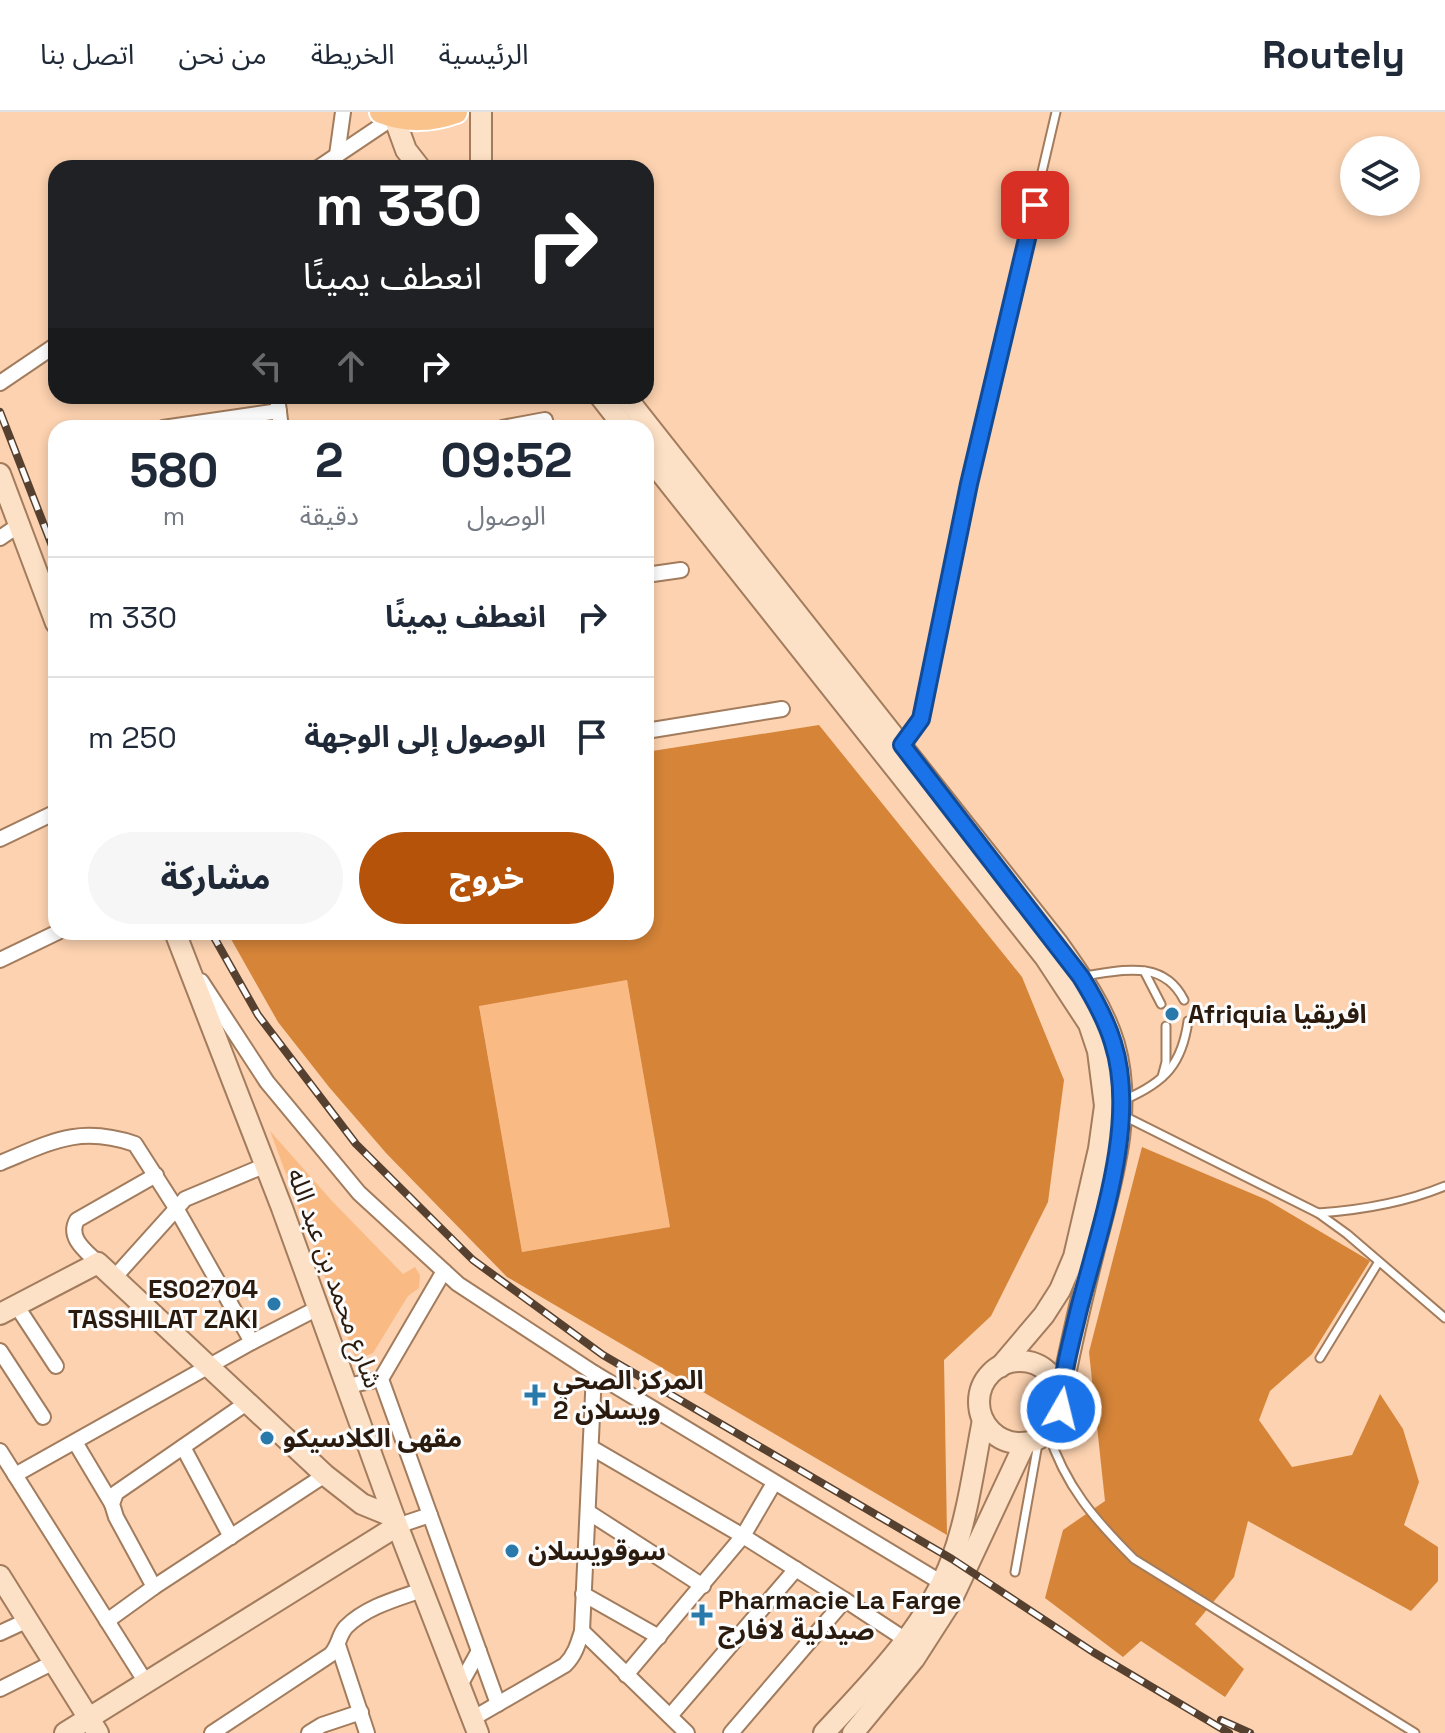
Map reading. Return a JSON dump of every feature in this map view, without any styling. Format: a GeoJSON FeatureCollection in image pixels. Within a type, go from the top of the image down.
{"type":"FeatureCollection","features":[{"type":"Feature","properties":{"kind":"main road"},"geometry":{"type":"LineString","coordinates":[[388,114],[431,120],[456,112]]}},
{"type":"Feature","properties":{"kind":"street"},"geometry":{"type":"LineString","coordinates":[[337,155],[343,112]]}},
{"type":"Feature","properties":{"kind":"street"},"geometry":{"type":"LineString","coordinates":[[481,112],[481,160]]}},
{"type":"Feature","properties":{"kind":"street"},"geometry":{"type":"LineString","coordinates":[[330,160],[388,114],[414,160]]}},
{"type":"Feature","properties":{"kind":"street"},"geometry":{"type":"LineString","coordinates":[[0,383],[48,350]]}},
{"type":"Feature","properties":{"kind":"street"},"geometry":{"type":"LineString","coordinates":[[201,420],[278,404]]}},
{"type":"Feature","properties":{"kind":"street"},"geometry":{"type":"LineString","coordinates":[[606,404],[619,420]]}},
{"type":"Feature","properties":{"kind":"street"},"geometry":{"type":"LineString","coordinates":[[631,404],[644,420]]}},
{"type":"Feature","properties":{"kind":"street"},"geometry":{"type":"LineString","coordinates":[[654,433],[902,745],[1073,981]]}},
{"type":"Feature","properties":{"kind":"street"},"geometry":{"type":"LineString","coordinates":[[654,464],[884,751],[1103,1015],[1114,1046],[1118,1155],[1073,1333],[1061,1409],[1056,1422],[1038,1438],[950,1603],[914,1659],[853,1733]]}},
{"type":"Feature","properties":{"kind":"street"},"geometry":{"type":"LineString","coordinates":[[0,474],[48,602]]}},
{"type":"Feature","properties":{"kind":"street"},"geometry":{"type":"LineString","coordinates":[[0,538],[19,525]]}},
{"type":"Feature","properties":{"kind":"street"},"geometry":{"type":"LineString","coordinates":[[654,574],[681,570]]}},
{"type":"Feature","properties":{"kind":"street"},"geometry":{"type":"LineString","coordinates":[[654,730],[782,709]]}},
{"type":"Feature","properties":{"kind":"street"},"geometry":{"type":"LineString","coordinates":[[0,839],[48,816]]}},
{"type":"Feature","properties":{"kind":"street"},"geometry":{"type":"LineString","coordinates":[[0,960],[48,937]]}},
{"type":"Feature","properties":{"kind":"street","name":"شارع محمد بن عبد الله"},"geometry":{"type":"LineString","coordinates":[[178,940],[266,1165],[396,1522],[475,1726]]}},
{"type":"Feature","properties":{"kind":"street"},"geometry":{"type":"LineString","coordinates":[[185,957],[277,1094],[359,1193],[458,1284],[594,1373],[942,1583]]}},
{"type":"Feature","properties":{"kind":"street"},"geometry":{"type":"LineString","coordinates":[[824,1733],[906,1640],[942,1583],[963,1523],[983,1420],[979,1396],[983,1384],[1044,1315],[1060,1290],[1074,1257],[1099,1149],[1116,1107]]}},
{"type":"Feature","properties":{"kind":"street"},"geometry":{"type":"LineString","coordinates":[[0,1163],[77,1136],[97,1134],[135,1144],[176,1208],[252,1342]]}},
{"type":"Feature","properties":{"kind":"street"},"geometry":{"type":"LineString","coordinates":[[113,1279],[176,1208],[198,1192],[266,1165]]}},
{"type":"Feature","properties":{"kind":"street"},"geometry":{"type":"LineString","coordinates":[[156,1175],[77,1220],[72,1228],[74,1236],[113,1279],[325,1475],[362,1504],[396,1522]]}},
{"type":"Feature","properties":{"kind":"street"},"geometry":{"type":"LineString","coordinates":[[56,1366],[8,1310],[98,1263]]}},
{"type":"Feature","properties":{"kind":"street"},"geometry":{"type":"LineString","coordinates":[[347,1386],[381,1379],[444,1271]]}},
{"type":"Feature","properties":{"kind":"street"},"geometry":{"type":"LineString","coordinates":[[15,1475],[318,1308]]}},
{"type":"Feature","properties":{"kind":"street"},"geometry":{"type":"LineString","coordinates":[[0,1351],[43,1417]]}},
{"type":"Feature","properties":{"kind":"street"},"geometry":{"type":"LineString","coordinates":[[1000,1367],[1025,1361],[1038,1365],[1049,1372],[1061,1395]]}},
{"type":"Feature","properties":{"kind":"street"},"geometry":{"type":"LineString","coordinates":[[475,1726],[498,1704],[573,1658],[582,1631],[594,1373]]}},
{"type":"Feature","properties":{"kind":"street"},"geometry":{"type":"LineString","coordinates":[[381,1379],[498,1704]]}},
{"type":"Feature","properties":{"kind":"street"},"geometry":{"type":"LineString","coordinates":[[112,1504],[116,1493],[248,1402]]}},
{"type":"Feature","properties":{"kind":"street"},"geometry":{"type":"LineString","coordinates":[[983,1420],[1001,1438],[1013,1442],[1038,1438]]}},
{"type":"Feature","properties":{"kind":"street"},"geometry":{"type":"LineString","coordinates":[[75,1442],[112,1504],[154,1587]]}},
{"type":"Feature","properties":{"kind":"street"},"geometry":{"type":"LineString","coordinates":[[183,1447],[231,1537]]}},
{"type":"Feature","properties":{"kind":"street"},"geometry":{"type":"LineString","coordinates":[[592,1448],[743,1536],[906,1640]]}},
{"type":"Feature","properties":{"kind":"street"},"geometry":{"type":"LineString","coordinates":[[0,1451],[145,1681]]}},
{"type":"Feature","properties":{"kind":"street"},"geometry":{"type":"LineString","coordinates":[[107,1621],[325,1475]]}},
{"type":"Feature","properties":{"kind":"street"},"geometry":{"type":"LineString","coordinates":[[626,1675],[743,1536],[774,1483]]}},
{"type":"Feature","properties":{"kind":"street"},"geometry":{"type":"LineString","coordinates":[[588,1512],[703,1586]]}},
{"type":"Feature","properties":{"kind":"street"},"geometry":{"type":"LineString","coordinates":[[65,1733],[93,1726],[145,1681],[396,1522],[430,1515]]}},
{"type":"Feature","properties":{"kind":"street"},"geometry":{"type":"LineString","coordinates":[[670,1716],[796,1569]]}},
{"type":"Feature","properties":{"kind":"street"},"geometry":{"type":"LineString","coordinates":[[0,1576],[93,1726]]}},
{"type":"Feature","properties":{"kind":"street"},"geometry":{"type":"LineString","coordinates":[[212,1733],[330,1655],[345,1629],[359,1617],[382,1604],[422,1590]]}},
{"type":"Feature","properties":{"kind":"street"},"geometry":{"type":"LineString","coordinates":[[583,1594],[659,1637]]}},
{"type":"Feature","properties":{"kind":"street"},"geometry":{"type":"LineString","coordinates":[[731,1733],[845,1600]]}},
{"type":"Feature","properties":{"kind":"street"},"geometry":{"type":"LineString","coordinates":[[0,1633],[28,1620]]}},
{"type":"Feature","properties":{"kind":"street"},"geometry":{"type":"LineString","coordinates":[[582,1631],[687,1733]]}},
{"type":"Feature","properties":{"kind":"street"},"geometry":{"type":"LineString","coordinates":[[338,1645],[367,1733]]}},
{"type":"Feature","properties":{"kind":"street"},"geometry":{"type":"LineString","coordinates":[[460,1685],[479,1651]]}},
{"type":"Feature","properties":{"kind":"street"},"geometry":{"type":"LineString","coordinates":[[0,1689],[54,1662]]}},
{"type":"Feature","properties":{"kind":"street"},"geometry":{"type":"LineString","coordinates":[[309,1733],[322,1725],[361,1712]]}},
{"type":"Feature","properties":{"kind":"lane"},"geometry":{"type":"LineString","coordinates":[[902,745],[921,719],[969,484],[1056,112]]}},
{"type":"Feature","properties":{"kind":"lane"},"geometry":{"type":"LineString","coordinates":[[1073,981],[1124,970],[1144,971],[1171,980],[1184,1000]]}},
{"type":"Feature","properties":{"kind":"lane"},"geometry":{"type":"LineString","coordinates":[[1144,971],[1161,1004]]}},
{"type":"Feature","properties":{"kind":"lane"},"geometry":{"type":"LineString","coordinates":[[1116,1107],[1162,1080],[1180,1054],[1188,1021]]}},
{"type":"Feature","properties":{"kind":"lane"},"geometry":{"type":"LineString","coordinates":[[1162,1080],[1166,1062],[1166,1026]]}},
{"type":"Feature","properties":{"kind":"lane"},"geometry":{"type":"LineString","coordinates":[[1116,1107],[1318,1213],[1445,1318]]}},
{"type":"Feature","properties":{"kind":"lane"},"geometry":{"type":"LineString","coordinates":[[1318,1213],[1361,1210],[1445,1186]]}},
{"type":"Feature","properties":{"kind":"lane"},"geometry":{"type":"LineString","coordinates":[[1320,1358],[1378,1263]]}},
{"type":"Feature","properties":{"kind":"lane"},"geometry":{"type":"LineString","coordinates":[[1015,1572],[1038,1438]]}},
{"type":"Feature","properties":{"kind":"lane"},"geometry":{"type":"LineString","coordinates":[[1038,1438],[1058,1462],[1082,1502],[1134,1559],[1415,1733]]}},
{"type":"Feature","properties":{"kind":"shaded area"},"geometry":{"type":"Polygon","coordinates":[[[819,725],[1022,977],[1064,1080],[1048,1202],[991,1316],[944,1360],[947,1535],[507,1277],[386,1153],[278,1022],[232,940],[654,940],[654,751],[819,725]],[[627,980],[479,1006],[522,1252],[670,1227],[627,980]]]}},
{"type":"Feature","properties":{"kind":"shaded area"},"geometry":{"type":"Polygon","coordinates":[[[627,980],[670,1227],[522,1252],[479,1005],[627,980]]]}},
{"type":"Feature","properties":{"kind":"shaded area"},"geometry":{"type":"Polygon","coordinates":[[[270,1131],[403,1274],[415,1267],[420,1275],[419,1288],[408,1296],[373,1353],[356,1360],[270,1131]]]}},
{"type":"Feature","properties":{"kind":"shaded area"},"geometry":{"type":"Polygon","coordinates":[[[1142,1147],[1267,1200],[1370,1261],[1312,1354],[1270,1391],[1259,1420],[1292,1467],[1352,1455],[1380,1394],[1403,1429],[1419,1482],[1404,1525],[1438,1547],[1438,1581],[1411,1611],[1248,1521],[1234,1577],[1195,1624],[1244,1669],[1225,1697],[1141,1641],[1123,1657],[1045,1598],[1063,1530],[1105,1501],[1089,1352],[1142,1147]]]}},
{"type":"Feature","properties":{"kind":"railway"},"geometry":{"type":"LineString","coordinates":[[0,412],[48,535]]}},
{"type":"Feature","properties":{"kind":"railway"},"geometry":{"type":"LineString","coordinates":[[216,940],[258,1015],[356,1144],[473,1260],[603,1355],[952,1559],[1093,1652],[1229,1733]]}},
{"type":"Feature","properties":{"kind":"railway"},"geometry":{"type":"LineString","coordinates":[[1221,1720],[1250,1733]]}},
{"type":"Feature","properties":{"kind":"place","name":"Afriquia افريقيا"},"geometry":{"type":"Point","coordinates":[1172,1014]}},
{"type":"Feature","properties":{"kind":"place","name":"ES02704 TASSHILAT ZAKI"},"geometry":{"type":"Point","coordinates":[274,1304]}},
{"type":"Feature","properties":{"kind":"place","name":"المركز الصحي ويسلان 2"},"geometry":{"type":"Point","coordinates":[535,1395]}},
{"type":"Feature","properties":{"kind":"place","name":"مقهى الكلاسيكو"},"geometry":{"type":"Point","coordinates":[267,1438]}},
{"type":"Feature","properties":{"kind":"place","name":"سوقويسلان"},"geometry":{"type":"Point","coordinates":[512,1551]}},
{"type":"Feature","properties":{"kind":"place","name":"Pharmacie La Farge صيدلية لافارج"},"geometry":{"type":"Point","coordinates":[702,1615]}},
{"type":"Feature","properties":{"kind":"route"},"geometry":{"type":"LineString","coordinates":[[1035,205],[969,484],[921,719],[902,745],[1058,944],[1103,1015],[1114,1046],[1122,1115],[1118,1155],[1073,1333],[1061,1409]]}}]}
